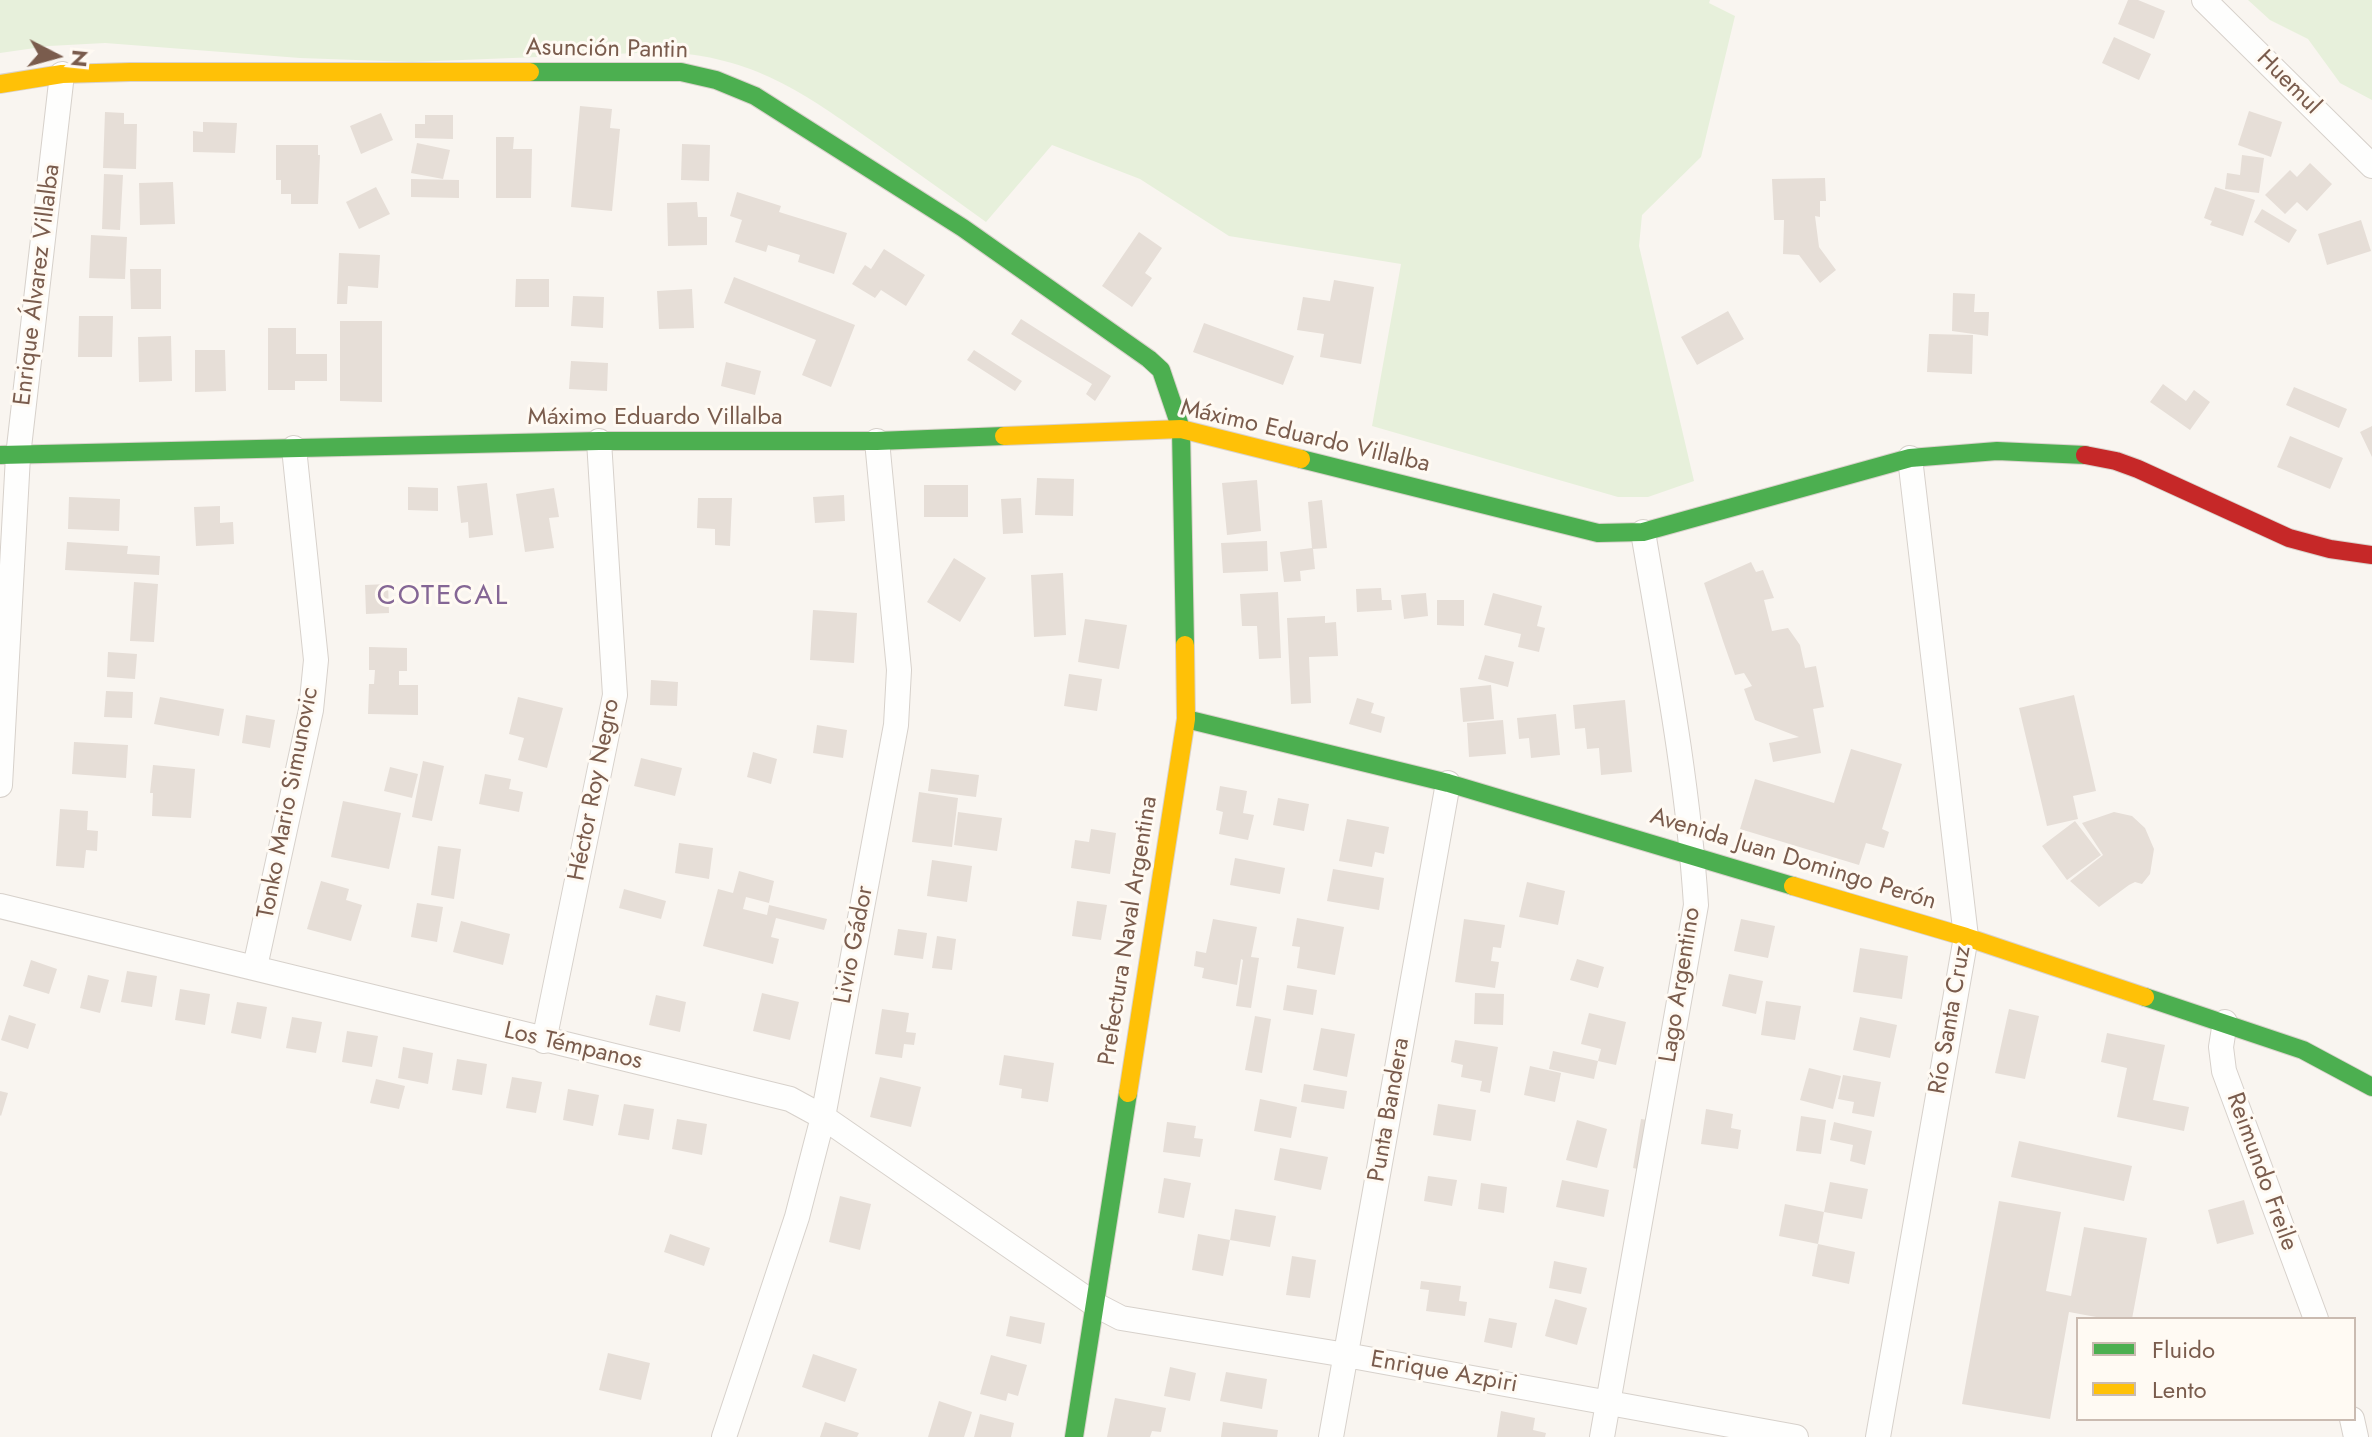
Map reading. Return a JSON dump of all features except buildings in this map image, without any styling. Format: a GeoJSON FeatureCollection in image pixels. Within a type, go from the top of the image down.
{"type":"FeatureCollection","features":[{"type":"Feature","properties":{"kind":"street","name":"Huemul"},"geometry":{"type":"LineString","coordinates":[[2204,0],[2372,166]]}},
{"type":"Feature","properties":{"kind":"street","name":"Asunción Pantin"},"geometry":{"type":"LineString","coordinates":[[0,84],[62,74],[681,72],[716,80],[755,96],[963,228],[1149,359],[1161,370],[1181,429]]}},
{"type":"Feature","properties":{"kind":"street","name":"Enrique Álvarez Villalba"},"geometry":{"type":"LineString","coordinates":[[0,785],[9,456],[62,74]]}},
{"type":"Feature","properties":{"kind":"street","name":"Máximo Eduardo Villalba"},"geometry":{"type":"LineString","coordinates":[[9,456],[599,441],[877,441],[1181,429],[1598,533],[1643,532],[1910,458],[1955,451],[1995,450],[2078,454],[2112,460],[2151,474],[2290,538],[2335,550],[2372,555]]}},
{"type":"Feature","properties":{"kind":"street","name":"Prefectura Naval Argentina"},"geometry":{"type":"LineString","coordinates":[[1074,1437],[1186,719],[1181,429]]}},
{"type":"Feature","properties":{"kind":"street","name":"Héctor Roy Negro"},"geometry":{"type":"LineString","coordinates":[[544,1041],[615,695],[599,441]]}},
{"type":"Feature","properties":{"kind":"street","name":"Livio Gádor"},"geometry":{"type":"LineString","coordinates":[[724,1437],[797,1217],[823,1117],[896,725],[899,670],[877,441]]}},
{"type":"Feature","properties":{"kind":"street","name":"Tonko Mario Simunovic"},"geometry":{"type":"LineString","coordinates":[[255,967],[311,710],[316,660],[294,448]]}},
{"type":"Feature","properties":{"kind":"street","name":"Río Santa Cruz"},"geometry":{"type":"LineString","coordinates":[[1878,1437],[1966,937],[1910,458]]}},
{"type":"Feature","properties":{"kind":"street","name":"Lago Argentino"},"geometry":{"type":"LineString","coordinates":[[1602,1437],[1696,905],[1693,855],[1669,681],[1643,532]]}},
{"type":"Feature","properties":{"kind":"street","name":"Avenida Juan Domingo Perón"},"geometry":{"type":"LineString","coordinates":[[1186,719],[1448,783],[1966,937],[2303,1050],[2372,1087]]}},
{"type":"Feature","properties":{"kind":"street","name":"Punta Bandera"},"geometry":{"type":"LineString","coordinates":[[1331,1437],[1448,783]]}},
{"type":"Feature","properties":{"kind":"street","name":"Los Témpanos"},"geometry":{"type":"LineString","coordinates":[[0,906],[790,1099],[823,1117],[1094,1304]]}},
{"type":"Feature","properties":{"kind":"street","name":"Reimundo Freile"},"geometry":{"type":"LineString","coordinates":[[2225,1022],[2221,1047],[2224,1071],[2315,1317]]}},
{"type":"Feature","properties":{"kind":"street","name":"Enrique Azpiri"},"geometry":{"type":"LineString","coordinates":[[1094,1304],[1121,1318],[1346,1355],[1796,1437]]}},
{"type":"Feature","properties":{"kind":"green space"},"geometry":{"type":"Polygon","coordinates":[[[0,0],[1710,0],[1709,3],[1735,16],[1701,157],[1642,215],[1639,246],[1694,481],[1648,497],[1618,497],[1372,426],[1401,264],[1229,236],[1140,179],[1052,145],[986,222],[800,93],[751,69],[724,61],[663,52],[412,62],[300,58],[105,43],[0,53],[0,0]]]}},
{"type":"Feature","properties":{"kind":"green space"},"geometry":{"type":"Polygon","coordinates":[[[2248,0],[2372,0],[2372,100],[2340,83],[2308,39],[2270,20],[2248,0]]]}},
{"type":"Feature","properties":{"kind":"traffic: fast"},"geometry":{"type":"LineString","coordinates":[[530,72],[681,72],[716,80],[755,96],[963,228],[1149,359],[1161,370],[1181,429],[1185,645]]}},
{"type":"Feature","properties":{"kind":"traffic: fast"},"geometry":{"type":"LineString","coordinates":[[0,455],[599,441],[877,441],[1004,436]]}},
{"type":"Feature","properties":{"kind":"traffic: fast"},"geometry":{"type":"LineString","coordinates":[[1301,459],[1598,533],[1643,532],[1910,458],[1997,451],[2085,455]]}},
{"type":"Feature","properties":{"kind":"traffic: fast"},"geometry":{"type":"LineString","coordinates":[[1186,719],[1448,783],[1793,886]]}},
{"type":"Feature","properties":{"kind":"traffic: fast"},"geometry":{"type":"LineString","coordinates":[[2145,997],[2303,1050],[2372,1087]]}},
{"type":"Feature","properties":{"kind":"traffic: fast"},"geometry":{"type":"LineString","coordinates":[[1074,1437],[1128,1093]]}},
{"type":"Feature","properties":{"kind":"traffic: slow"},"geometry":{"type":"LineString","coordinates":[[0,84],[62,74],[130,72],[530,72]]}},
{"type":"Feature","properties":{"kind":"traffic: slow"},"geometry":{"type":"LineString","coordinates":[[1004,436],[1181,429],[1301,459]]}},
{"type":"Feature","properties":{"kind":"traffic: slow"},"geometry":{"type":"LineString","coordinates":[[1128,1093],[1186,719],[1185,645]]}},
{"type":"Feature","properties":{"kind":"traffic: slow"},"geometry":{"type":"LineString","coordinates":[[1793,886],[1966,937],[2145,997]]}},
{"type":"Feature","properties":{"kind":"traffic: jam"},"geometry":{"type":"LineString","coordinates":[[2085,455],[2138,469],[2289,538],[2330,549],[2372,555]]}},
{"type":"Feature","properties":{"kind":"district","name":"COTECAL"},"geometry":{"type":"Point","coordinates":[443,597]}}]}
